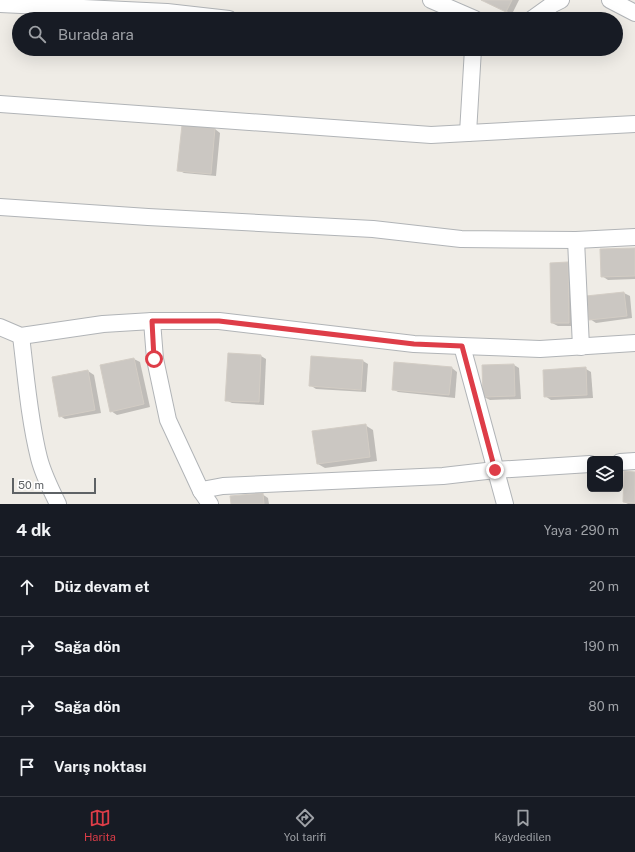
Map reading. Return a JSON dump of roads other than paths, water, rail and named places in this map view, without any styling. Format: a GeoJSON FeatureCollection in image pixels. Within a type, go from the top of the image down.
{"type":"FeatureCollection","features":[{"type":"Feature","properties":{"kind":"street"},"geometry":{"type":"LineString","coordinates":[[431,0],[447,3],[461,12]]}},
{"type":"Feature","properties":{"kind":"street"},"geometry":{"type":"LineString","coordinates":[[542,12],[561,0]]}},
{"type":"Feature","properties":{"kind":"street"},"geometry":{"type":"LineString","coordinates":[[610,0],[635,13]]}},
{"type":"Feature","properties":{"kind":"street"},"geometry":{"type":"LineString","coordinates":[[0,4],[110,4],[167,12]]}},
{"type":"Feature","properties":{"kind":"street"},"geometry":{"type":"LineString","coordinates":[[468,133],[474,56]]}},
{"type":"Feature","properties":{"kind":"street"},"geometry":{"type":"LineString","coordinates":[[0,104],[431,135],[635,124]]}},
{"type":"Feature","properties":{"kind":"street"},"geometry":{"type":"LineString","coordinates":[[0,207],[373,230],[461,239],[576,240],[635,237]]}},
{"type":"Feature","properties":{"kind":"street"},"geometry":{"type":"LineString","coordinates":[[576,240],[581,346]]}},
{"type":"Feature","properties":{"kind":"street"},"geometry":{"type":"LineString","coordinates":[[0,327],[21,336],[103,324],[152,321],[219,321],[407,343],[462,346],[540,349],[635,343]]}},
{"type":"Feature","properties":{"kind":"street"},"geometry":{"type":"LineString","coordinates":[[152,321],[154,359],[168,420],[206,498]]}},
{"type":"Feature","properties":{"kind":"street"},"geometry":{"type":"LineString","coordinates":[[21,336],[29,409],[39,460],[51,491],[58,504]]}},
{"type":"Feature","properties":{"kind":"street"},"geometry":{"type":"LineString","coordinates":[[462,346],[505,504]]}},
{"type":"Feature","properties":{"kind":"street"},"geometry":{"type":"LineString","coordinates":[[623,462],[635,461]]}},
{"type":"Feature","properties":{"kind":"street"},"geometry":{"type":"LineString","coordinates":[[206,498],[207,489],[223,486],[443,476],[495,470],[587,464]]}}]}
